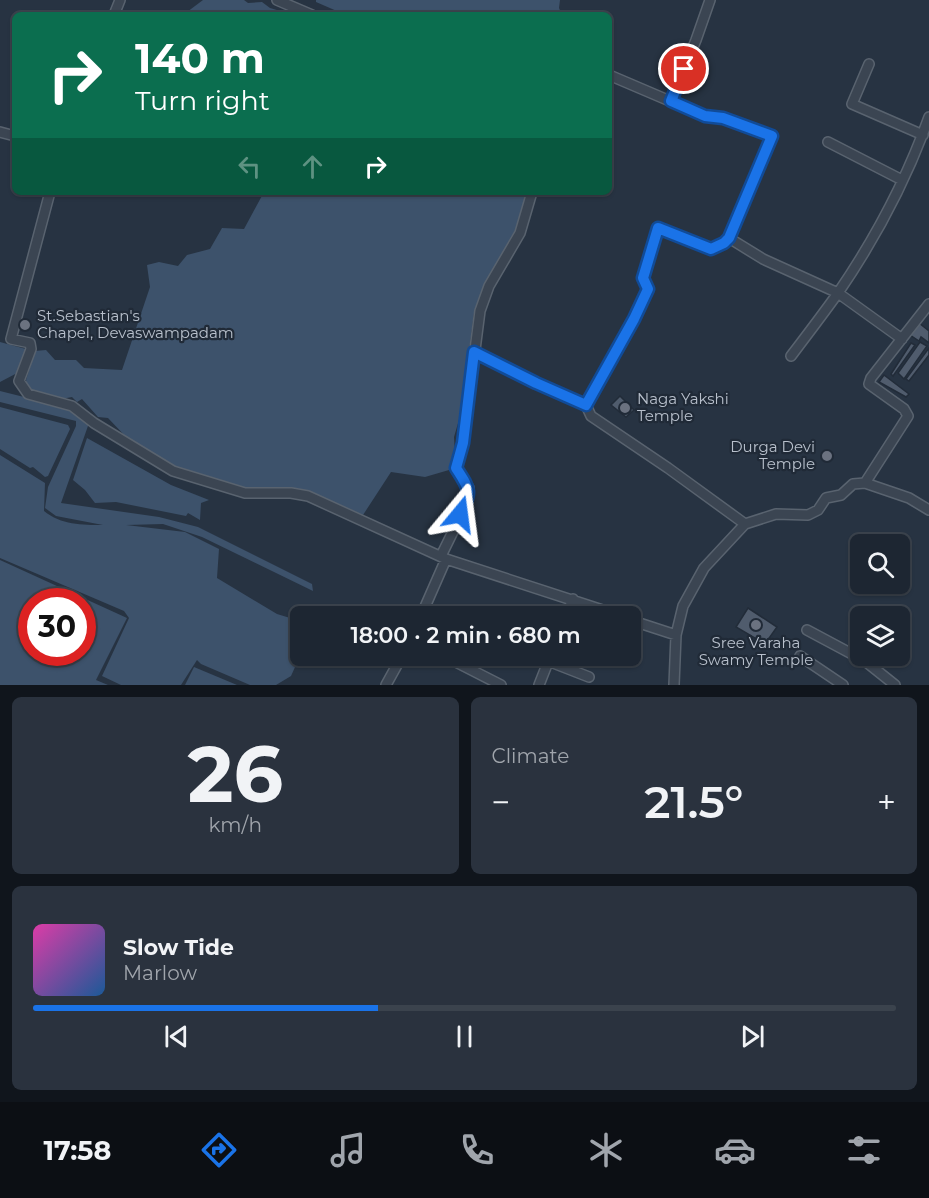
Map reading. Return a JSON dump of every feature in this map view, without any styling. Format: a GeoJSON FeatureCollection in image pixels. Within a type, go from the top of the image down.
{"type":"FeatureCollection","features":[{"type":"Feature","properties":{"kind":"street"},"geometry":{"type":"LineString","coordinates":[[277,0],[305,12]]}},
{"type":"Feature","properties":{"kind":"street"},"geometry":{"type":"LineString","coordinates":[[671,101],[710,0]]}},
{"type":"Feature","properties":{"kind":"street"},"geometry":{"type":"LineString","coordinates":[[869,64],[852,104],[923,135]]}},
{"type":"Feature","properties":{"kind":"street"},"geometry":{"type":"LineString","coordinates":[[586,405],[648,289],[643,278],[658,228],[711,249],[724,243],[729,238],[772,136],[723,118],[705,116],[612,76]]}},
{"type":"Feature","properties":{"kind":"street"},"geometry":{"type":"LineString","coordinates":[[791,356],[838,293],[864,251],[902,180],[929,117]]}},
{"type":"Feature","properties":{"kind":"street"},"geometry":{"type":"LineString","coordinates":[[828,142],[902,180]]}},
{"type":"Feature","properties":{"kind":"street"},"geometry":{"type":"LineString","coordinates":[[11,339],[50,195]]}},
{"type":"Feature","properties":{"kind":"street"},"geometry":{"type":"LineString","coordinates":[[425,606],[468,501],[469,488],[456,468],[463,443],[480,311],[489,286],[520,233],[531,195]]}},
{"type":"Feature","properties":{"kind":"street"},"geometry":{"type":"LineString","coordinates":[[729,238],[763,259],[838,293],[902,339]]}},
{"type":"Feature","properties":{"kind":"street"},"geometry":{"type":"LineString","coordinates":[[866,483],[908,416],[904,409],[869,384],[871,378],[929,304]]}},
{"type":"Feature","properties":{"kind":"street"},"geometry":{"type":"LineString","coordinates":[[0,336],[30,343],[31,349],[19,381],[28,394],[72,406],[94,423],[173,471],[245,493],[291,493],[308,496],[443,557],[593,606]]}},
{"type":"Feature","properties":{"kind":"street"},"geometry":{"type":"LineString","coordinates":[[474,352],[586,405],[591,416],[745,524]]}},
{"type":"Feature","properties":{"kind":"street"},"geometry":{"type":"LineString","coordinates":[[674,685],[676,635],[683,606],[704,568],[745,524],[776,514],[808,515],[818,510],[826,498],[841,495],[853,484],[866,483],[909,498],[929,510]]}},
{"type":"Feature","properties":{"kind":"street"},"geometry":{"type":"LineString","coordinates":[[570,606],[573,599]]}},
{"type":"Feature","properties":{"kind":"street"},"geometry":{"type":"LineString","coordinates":[[641,624],[676,635]]}},
{"type":"Feature","properties":{"kind":"street"},"geometry":{"type":"LineString","coordinates":[[807,630],[865,661],[895,685]]}},
{"type":"Feature","properties":{"kind":"street"},"geometry":{"type":"LineString","coordinates":[[800,656],[843,685]]}},
{"type":"Feature","properties":{"kind":"street"},"geometry":{"type":"LineString","coordinates":[[386,685],[396,666]]}},
{"type":"Feature","properties":{"kind":"street"},"geometry":{"type":"LineString","coordinates":[[464,666],[501,685]]}},
{"type":"Feature","properties":{"kind":"street"},"geometry":{"type":"LineString","coordinates":[[538,685],[546,666]]}},
{"type":"Feature","properties":{"kind":"street"},"geometry":{"type":"LineString","coordinates":[[566,666],[589,677]]}},
{"type":"Feature","properties":{"kind":"water"},"geometry":{"type":"Polygon","coordinates":[[[203,0],[244,0],[248,3],[262,2],[270,8],[284,12],[187,12],[203,0]]]}},
{"type":"Feature","properties":{"kind":"water"},"geometry":{"type":"Polygon","coordinates":[[[316,0],[560,0],[561,12],[339,12],[316,0]]]}},
{"type":"Feature","properties":{"kind":"water"},"geometry":{"type":"Polygon","coordinates":[[[262,195],[528,195],[525,210],[509,245],[484,288],[474,313],[461,413],[454,437],[455,455],[449,470],[425,477],[391,472],[363,515],[297,488],[241,489],[171,469],[128,439],[108,418],[98,417],[82,399],[77,402],[72,397],[56,400],[31,391],[28,387],[26,380],[35,351],[46,350],[55,360],[76,360],[84,368],[122,370],[150,287],[147,265],[159,262],[178,266],[187,255],[210,249],[222,228],[244,229],[262,195]]]}},
{"type":"Feature","properties":{"kind":"water"},"geometry":{"type":"Polygon","coordinates":[[[0,342],[26,349],[21,371],[0,382],[0,342]]]}},
{"type":"Feature","properties":{"kind":"water"},"geometry":{"type":"Polygon","coordinates":[[[0,391],[72,409],[89,423],[61,503],[159,517],[198,527],[312,584],[313,591],[202,537],[163,524],[126,525],[185,532],[219,549],[217,578],[277,614],[290,618],[290,666],[296,666],[291,676],[276,685],[250,685],[201,664],[197,660],[181,685],[121,685],[102,676],[129,618],[124,611],[96,599],[96,588],[70,588],[0,558],[0,455],[45,483],[44,511],[51,516],[72,523],[103,525],[56,516],[45,508],[48,487],[76,426],[76,421],[0,402],[0,391]]]}},
{"type":"Feature","properties":{"kind":"water"},"geometry":{"type":"Polygon","coordinates":[[[0,407],[68,425],[70,429],[48,476],[45,477],[33,467],[30,468],[0,449],[0,407]]]}},
{"type":"Feature","properties":{"kind":"water"},"geometry":{"type":"Polygon","coordinates":[[[87,438],[171,485],[209,500],[201,503],[200,520],[188,513],[186,516],[116,502],[95,503],[73,480],[87,438]]]}},
{"type":"Feature","properties":{"kind":"water"},"geometry":{"type":"Polygon","coordinates":[[[0,560],[61,588],[18,588],[18,666],[96,666],[96,604],[127,618],[96,680],[108,685],[0,685],[0,560]]]}},
{"type":"Feature","properties":{"kind":"water"},"geometry":{"type":"Polygon","coordinates":[[[194,667],[237,685],[185,685],[194,667]]]}},
{"type":"Feature","properties":{"kind":"building"},"geometry":{"type":"Polygon","coordinates":[[[919,323],[929,331],[929,343],[921,337],[919,341],[910,335],[919,323]]]}},
{"type":"Feature","properties":{"kind":"building"},"geometry":{"type":"Polygon","coordinates":[[[920,342],[927,346],[904,379],[898,373],[920,342]]]}},
{"type":"Feature","properties":{"kind":"building"},"geometry":{"type":"Polygon","coordinates":[[[911,343],[915,345],[893,376],[891,374],[911,343]]]}},
{"type":"Feature","properties":{"kind":"building"},"geometry":{"type":"Polygon","coordinates":[[[929,348],[929,355],[909,381],[906,379],[929,348]]]}},
{"type":"Feature","properties":{"kind":"building"},"geometry":{"type":"Polygon","coordinates":[[[884,375],[909,394],[906,397],[879,382],[884,375]]]}},
{"type":"Feature","properties":{"kind":"building"},"geometry":{"type":"Polygon","coordinates":[[[620,396],[634,410],[626,417],[611,405],[620,396]]]}},
{"type":"Feature","properties":{"kind":"building"},"geometry":{"type":"Polygon","coordinates":[[[748,608],[777,627],[765,644],[736,627],[748,608]]]}},
{"type":"Feature","properties":{"kind":"place","name":"St.Sebastian's Chapel, Devaswampadam"},"geometry":{"type":"Point","coordinates":[25,325]}},
{"type":"Feature","properties":{"kind":"place","name":"Naga Yakshi Temple"},"geometry":{"type":"Point","coordinates":[625,408]}},
{"type":"Feature","properties":{"kind":"place","name":"Durga Devi Temple"},"geometry":{"type":"Point","coordinates":[827,456]}},
{"type":"Feature","properties":{"kind":"place","name":"Sree Varaha Swamy Temple"},"geometry":{"type":"Point","coordinates":[756,625]}},
{"type":"Feature","properties":{"kind":"route"},"geometry":{"type":"LineString","coordinates":[[460,514],[468,501],[469,488],[456,468],[463,443],[474,352],[586,405],[648,289],[643,278],[658,228],[711,249],[729,238],[772,136],[723,118],[705,116],[671,101],[684,69]]}}]}
